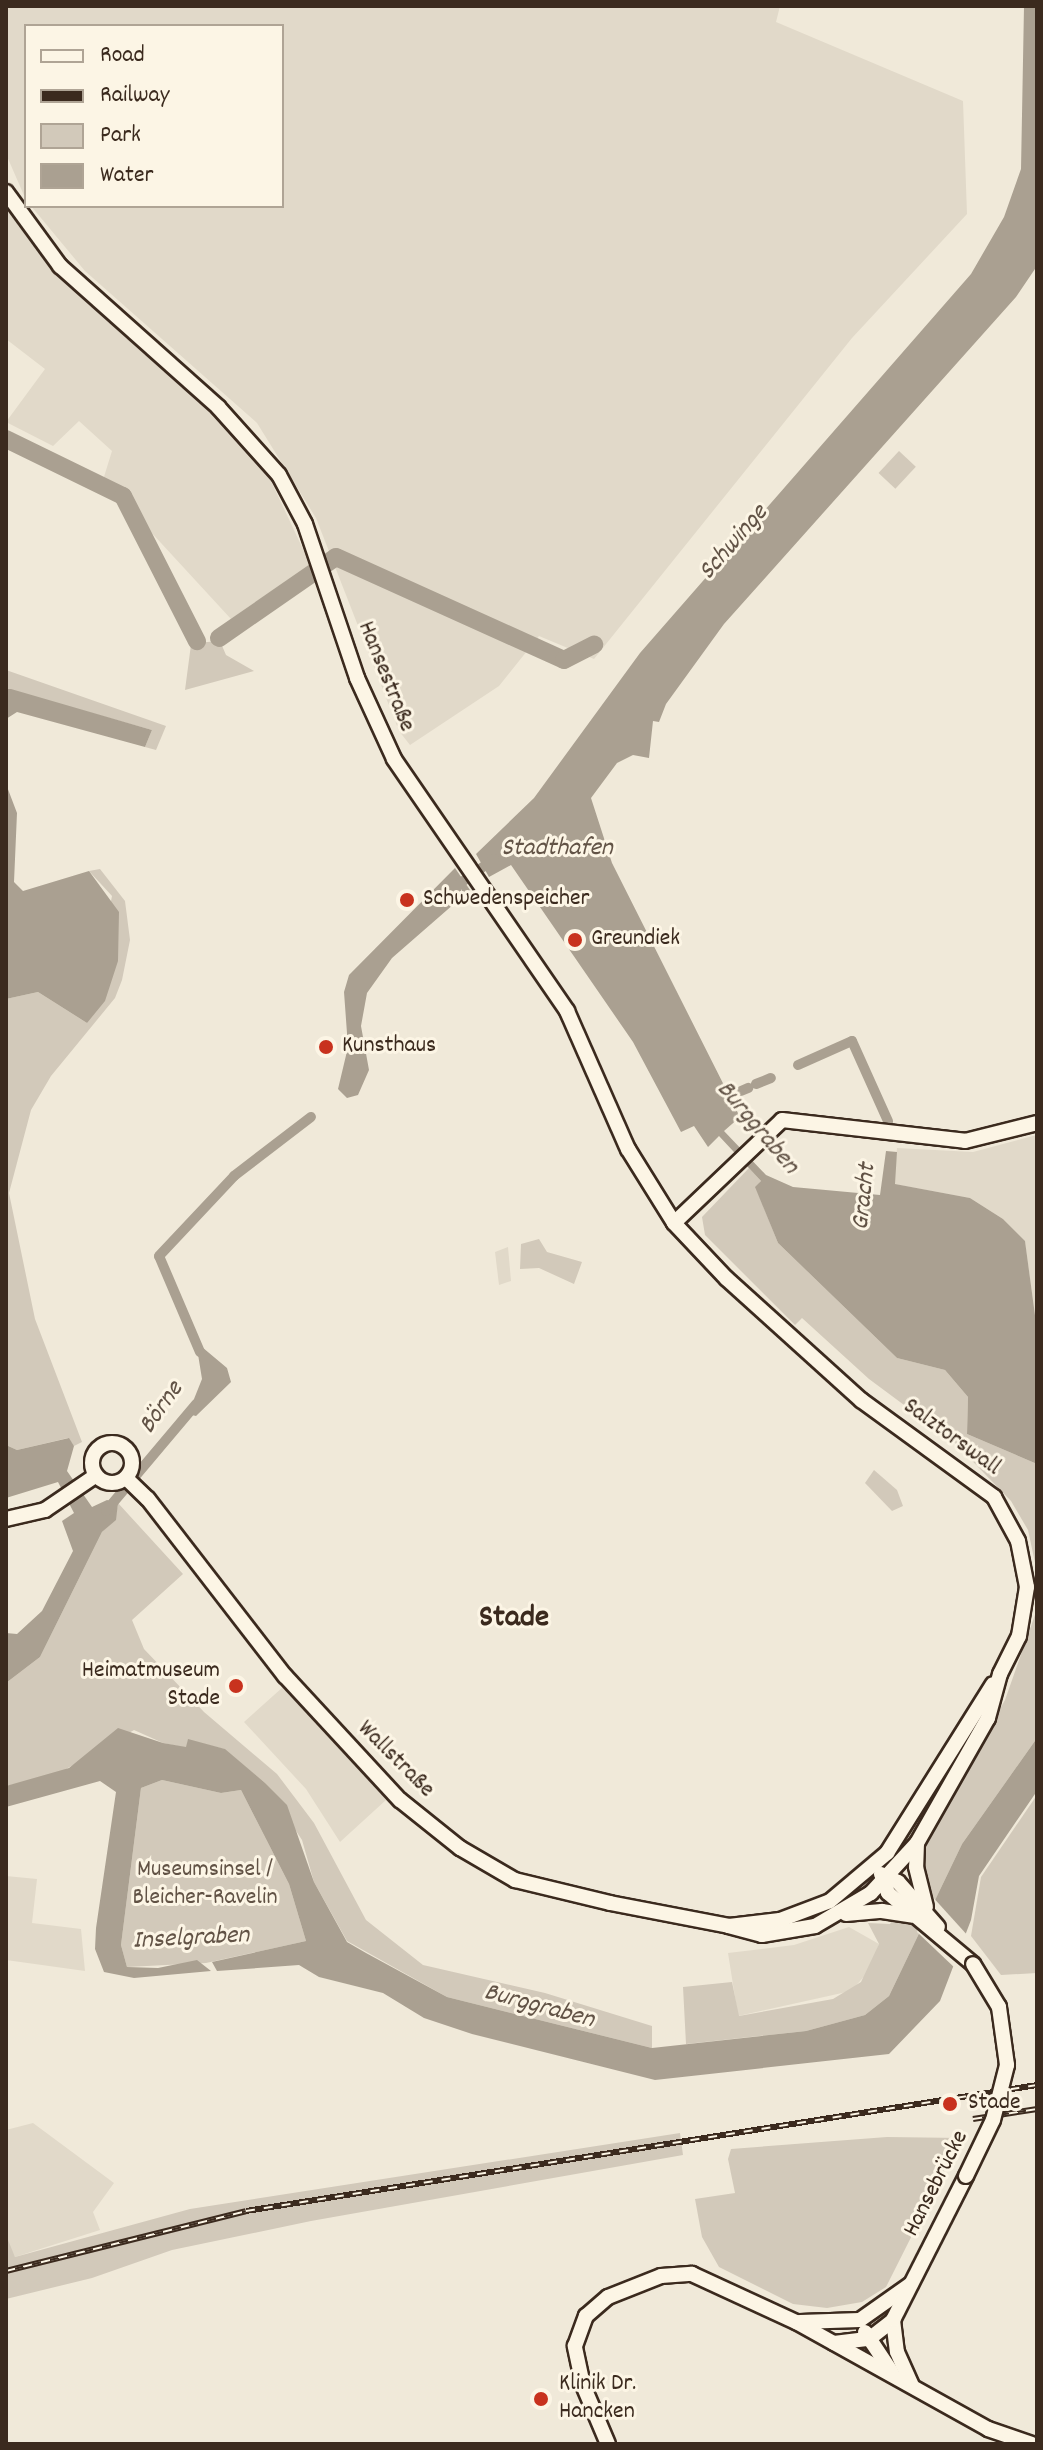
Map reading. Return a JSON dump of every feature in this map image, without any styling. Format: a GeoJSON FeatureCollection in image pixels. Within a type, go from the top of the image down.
{"type":"FeatureCollection","features":[{"type":"Feature","properties":{"kind":"main road","name":"Hansestraße"},"geometry":{"type":"LineString","coordinates":[[6,192],[60,266],[262,453],[293,500],[317,559],[357,678],[394,759],[567,1011],[628,1149],[674,1223]]}},
{"type":"Feature","properties":{"kind":"main road"},"geometry":{"type":"LineString","coordinates":[[674,1223],[775,1123],[800,1120],[965,1141],[1037,1123]]}},
{"type":"Feature","properties":{"kind":"main road","name":"Salztorswall"},"geometry":{"type":"LineString","coordinates":[[674,1223],[727,1279],[861,1400],[998,1502],[1018,1541],[1027,1587],[1019,1636],[1000,1674],[988,1718],[917,1843]]}},
{"type":"Feature","properties":{"kind":"main road"},"geometry":{"type":"LineString","coordinates":[[113,1443],[130,1455],[127,1480],[110,1484],[95,1476],[94,1453],[113,1443]]}},
{"type":"Feature","properties":{"kind":"main road"},"geometry":{"type":"LineString","coordinates":[[6,1519],[45,1510],[95,1476]]}},
{"type":"Feature","properties":{"kind":"main road","name":"Wallstraße"},"geometry":{"type":"LineString","coordinates":[[127,1480],[143,1495],[285,1676],[400,1800],[460,1848],[515,1880],[729,1926],[745,1933],[779,1934],[807,1929],[837,1915],[917,1843]]}},
{"type":"Feature","properties":{"kind":"main road"},"geometry":{"type":"LineString","coordinates":[[880,1877],[884,1857],[1000,1674]]}},
{"type":"Feature","properties":{"kind":"main road"},"geometry":{"type":"LineString","coordinates":[[950,1751],[964,1760]]}},
{"type":"Feature","properties":{"kind":"main road","name":"Hansebrücke"},"geometry":{"type":"LineString","coordinates":[[917,1843],[922,1916]]}},
{"type":"Feature","properties":{"kind":"main road","name":"Wallstraße"},"geometry":{"type":"LineString","coordinates":[[729,1926],[797,1915],[880,1877]]}},
{"type":"Feature","properties":{"kind":"main road","name":"Hansebrücke"},"geometry":{"type":"LineString","coordinates":[[863,2340],[893,2320],[966,2176],[1004,2088],[1006,2035],[985,1981],[943,1934],[880,1877]]}},
{"type":"Feature","properties":{"kind":"main road"},"geometry":{"type":"LineString","coordinates":[[837,1915],[882,1911],[922,1916]]}},
{"type":"Feature","properties":{"kind":"main road"},"geometry":{"type":"LineString","coordinates":[[608,2444],[583,2385],[575,2346],[586,2316],[608,2297],[661,2276],[692,2274],[715,2281],[796,2322],[988,2429],[1032,2444]]}},
{"type":"Feature","properties":{"kind":"main road","name":"Hansebrücke"},"geometry":{"type":"LineString","coordinates":[[860,2320],[912,2283]]}},
{"type":"Feature","properties":{"kind":"main road"},"geometry":{"type":"LineString","coordinates":[[796,2322],[860,2320],[863,2340],[858,2359]]}},
{"type":"Feature","properties":{"kind":"main road"},"geometry":{"type":"LineString","coordinates":[[893,2320],[901,2366],[912,2386]]}},
{"type":"Feature","properties":{"kind":"main road"},"geometry":{"type":"LineString","coordinates":[[830,2342],[863,2340]]}},
{"type":"Feature","properties":{"kind":"main road"},"geometry":{"type":"LineString","coordinates":[[863,2340],[897,2377]]}},
{"type":"Feature","properties":{"kind":"shaded area"},"geometry":{"type":"Polygon","coordinates":[[[6,6],[780,6],[776,22],[963,101],[967,214],[852,338],[594,659],[539,636],[499,686],[410,745],[399,731],[316,518],[257,423],[85,271],[33,208],[284,208],[284,24],[24,24],[24,195],[6,154],[6,6]]]}},
{"type":"Feature","properties":{"kind":"shaded area"},"geometry":{"type":"Polygon","coordinates":[[[6,207],[39,251],[137,348],[235,432],[270,479],[310,564],[231,619],[103,480],[112,451],[79,421],[53,446],[6,422],[45,369],[6,339],[6,207]]]}},
{"type":"Feature","properties":{"kind":"shaded area"},"geometry":{"type":"Polygon","coordinates":[[[1037,1135],[1037,1330],[1025,1242],[1003,1219],[970,1198],[894,1184],[897,1148],[973,1152],[1037,1135]]]}},
{"type":"Feature","properties":{"kind":"shaded area"},"geometry":{"type":"Polygon","coordinates":[[[508,1247],[511,1281],[499,1285],[495,1252],[508,1247]]]}},
{"type":"Feature","properties":{"kind":"shaded area"},"geometry":{"type":"Polygon","coordinates":[[[283,1687],[386,1800],[340,1842],[306,1789],[244,1722],[283,1687]]]}},
{"type":"Feature","properties":{"kind":"shaded area"},"geometry":{"type":"Polygon","coordinates":[[[6,1876],[37,1879],[32,1923],[81,1929],[85,1971],[6,1960],[6,1876]]]}},
{"type":"Feature","properties":{"kind":"shaded area"},"geometry":{"type":"Polygon","coordinates":[[[849,1927],[879,1944],[869,1971],[851,1991],[738,2016],[728,1953],[794,1945],[849,1927]]]}},
{"type":"Feature","properties":{"kind":"shaded area"},"geometry":{"type":"Polygon","coordinates":[[[33,2123],[114,2183],[93,2212],[100,2230],[15,2257],[6,2241],[6,2130],[33,2123]]]}},
{"type":"Feature","properties":{"kind":"green space"},"geometry":{"type":"Polygon","coordinates":[[[899,451],[916,467],[895,489],[879,473],[899,451]]]}},
{"type":"Feature","properties":{"kind":"green space"},"geometry":{"type":"Polygon","coordinates":[[[192,637],[195,643],[220,641],[226,655],[254,671],[185,690],[192,637]]]}},
{"type":"Feature","properties":{"kind":"green space"},"geometry":{"type":"Polygon","coordinates":[[[6,670],[166,726],[156,750],[145,747],[152,730],[6,689],[6,670]]]}},
{"type":"Feature","properties":{"kind":"green space"},"geometry":{"type":"Polygon","coordinates":[[[100,869],[125,901],[130,940],[122,980],[115,998],[51,1076],[31,1110],[9,1193],[35,1319],[82,1442],[74,1446],[68,1438],[17,1450],[6,1445],[6,999],[38,992],[87,1023],[112,896],[89,871],[100,869]]]}},
{"type":"Feature","properties":{"kind":"green space"},"geometry":{"type":"Polygon","coordinates":[[[749,1168],[761,1181],[756,1188],[778,1243],[897,1358],[945,1370],[968,1397],[967,1434],[1037,1464],[1037,1572],[1028,1530],[1011,1501],[954,1442],[869,1379],[802,1318],[795,1325],[705,1235],[702,1217],[749,1168]]]}},
{"type":"Feature","properties":{"kind":"green space"},"geometry":{"type":"Polygon","coordinates":[[[539,1239],[547,1252],[582,1262],[574,1284],[539,1268],[520,1269],[521,1244],[539,1239]]]}},
{"type":"Feature","properties":{"kind":"green space"},"geometry":{"type":"Polygon","coordinates":[[[874,1470],[897,1490],[903,1506],[892,1511],[865,1483],[874,1470]]]}},
{"type":"Feature","properties":{"kind":"green space"},"geometry":{"type":"Polygon","coordinates":[[[118,1503],[183,1574],[132,1620],[144,1649],[204,1712],[277,1774],[314,1823],[366,1920],[423,1965],[545,1993],[652,2026],[652,2048],[447,1997],[347,1941],[314,1882],[302,1840],[264,1782],[224,1749],[188,1740],[187,1748],[163,1743],[134,1730],[54,1776],[6,1786],[6,1683],[40,1657],[102,1532],[115,1520],[118,1503]]]}},
{"type":"Feature","properties":{"kind":"green space"},"geometry":{"type":"Polygon","coordinates":[[[1037,1609],[1037,1738],[962,1844],[889,1996],[865,2015],[806,2031],[686,2044],[683,1987],[732,1982],[739,2016],[833,1999],[861,1982],[879,1944],[868,1923],[890,1924],[924,1874],[924,1851],[934,1824],[1005,1700],[1037,1609]]]}},
{"type":"Feature","properties":{"kind":"green space","name":"Museumsinsel / Bleicher-Ravelin"},"geometry":{"type":"Polygon","coordinates":[[[162,1780],[221,1793],[241,1790],[289,1884],[306,1941],[206,1963],[127,1967],[121,1945],[141,1788],[162,1780]]]}},
{"type":"Feature","properties":{"kind":"green space"},"geometry":{"type":"Polygon","coordinates":[[[1037,1795],[1037,1973],[1001,1975],[971,1936],[981,1877],[1037,1795]]]}},
{"type":"Feature","properties":{"kind":"green space"},"geometry":{"type":"Polygon","coordinates":[[[680,2133],[683,2155],[311,2221],[172,2250],[92,2278],[6,2299],[8,2240],[15,2257],[190,2209],[680,2133]]]}},
{"type":"Feature","properties":{"kind":"green space"},"geometry":{"type":"Polygon","coordinates":[[[887,2137],[961,2138],[886,2287],[862,2302],[827,2308],[793,2304],[719,2267],[702,2237],[695,2199],[735,2193],[728,2159],[731,2149],[887,2137]]]}},
{"type":"Feature","properties":{"kind":"water","name":"Stadthafen"},"geometry":{"type":"Polygon","coordinates":[[[1024,6],[1037,6],[1037,266],[1016,297],[724,624],[666,704],[659,722],[653,721],[649,758],[633,755],[617,763],[591,798],[612,863],[740,1117],[724,1131],[766,1175],[793,1187],[880,1195],[886,1151],[897,1152],[895,1184],[970,1198],[1003,1219],[1025,1241],[1037,1330],[1037,1464],[967,1434],[968,1397],[945,1370],[897,1358],[778,1243],[755,1187],[761,1181],[719,1136],[708,1147],[694,1126],[681,1132],[633,1042],[511,865],[489,877],[476,854],[534,798],[640,653],[971,274],[1004,217],[1021,169],[1024,6]]]}},
{"type":"Feature","properties":{"kind":"water"},"geometry":{"type":"Polygon","coordinates":[[[6,689],[152,730],[145,747],[17,712],[6,719],[6,689]]]}},
{"type":"Feature","properties":{"kind":"water"},"geometry":{"type":"Polygon","coordinates":[[[6,784],[17,813],[14,882],[23,891],[89,871],[119,912],[118,961],[105,1001],[87,1023],[38,992],[6,999],[6,784]]]}},
{"type":"Feature","properties":{"kind":"water"},"geometry":{"type":"Polygon","coordinates":[[[455,868],[470,890],[392,958],[367,993],[361,1026],[369,1070],[358,1095],[347,1098],[338,1089],[348,1047],[344,992],[349,975],[455,868]]]}},
{"type":"Feature","properties":{"kind":"water","name":"Börne"},"geometry":{"type":"Polygon","coordinates":[[[196,1342],[227,1368],[231,1382],[196,1416],[188,1414],[202,1379],[196,1342]]]}},
{"type":"Feature","properties":{"kind":"water"},"geometry":{"type":"Polygon","coordinates":[[[69,1438],[74,1446],[67,1471],[92,1507],[107,1500],[118,1503],[116,1520],[102,1532],[40,1657],[6,1683],[6,1633],[17,1634],[42,1611],[73,1551],[62,1521],[74,1513],[58,1482],[6,1498],[6,1445],[17,1450],[69,1438]]]}},
{"type":"Feature","properties":{"kind":"water"},"geometry":{"type":"Polygon","coordinates":[[[118,1728],[163,1743],[186,1747],[188,1739],[225,1749],[264,1782],[287,1805],[314,1882],[347,1942],[447,1997],[652,2048],[806,2031],[865,2015],[889,1996],[962,1844],[1037,1738],[1037,1791],[979,1876],[971,1920],[940,2001],[889,2054],[655,2080],[472,2034],[424,2018],[383,1993],[319,1977],[299,1965],[217,1971],[212,1962],[306,1941],[289,1884],[241,1790],[221,1793],[162,1780],[141,1788],[121,1945],[127,1967],[158,1968],[197,1960],[211,1971],[134,1978],[104,1972],[95,1949],[96,1928],[116,1792],[100,1781],[6,1807],[6,1786],[69,1768],[118,1728]]]}},
{"type":"Feature","properties":{"kind":"pier"},"geometry":{"type":"Polygon","coordinates":[[[930,1894],[969,1937],[956,1969],[917,1932],[930,1894]]]}},
{"type":"Feature","properties":{"kind":"waterway"},"geometry":{"type":"LineString","coordinates":[[6,439],[123,496],[197,641]]}},
{"type":"Feature","properties":{"kind":"waterway"},"geometry":{"type":"LineString","coordinates":[[219,638],[336,557],[564,660],[594,645]]}},
{"type":"Feature","properties":{"kind":"waterway","name":"Schwinge"},"geometry":{"type":"LineString","coordinates":[[455,887],[494,859]]}},
{"type":"Feature","properties":{"kind":"waterway","name":"Gracht"},"geometry":{"type":"LineString","coordinates":[[798,1065],[852,1041],[888,1121]]}},
{"type":"Feature","properties":{"kind":"waterway","name":"Gracht"},"geometry":{"type":"LineString","coordinates":[[756,1084],[771,1078]]}},
{"type":"Feature","properties":{"kind":"waterway","name":"Gracht"},"geometry":{"type":"LineString","coordinates":[[741,1091],[748,1088]]}},
{"type":"Feature","properties":{"kind":"waterway"},"geometry":{"type":"LineString","coordinates":[[200,1352],[159,1256],[234,1176],[311,1117]]}},
{"type":"Feature","properties":{"kind":"waterway","name":"Börne"},"geometry":{"type":"LineString","coordinates":[[106,1511],[196,1404]]}},
{"type":"Feature","properties":{"kind":"railway"},"geometry":{"type":"LineString","coordinates":[[6,2271],[246,2211],[1037,2085]]}},
{"type":"Feature","properties":{"kind":"railway"},"geometry":{"type":"LineString","coordinates":[[973,2119],[1037,2109]]}},
{"type":"Feature","properties":{"kind":"place","name":"Schwedenspeicher"},"geometry":{"type":"Point","coordinates":[407,900]}},
{"type":"Feature","properties":{"kind":"place","name":"Greundiek"},"geometry":{"type":"Point","coordinates":[575,940]}},
{"type":"Feature","properties":{"kind":"place","name":"Kunsthaus"},"geometry":{"type":"Point","coordinates":[326,1047]}},
{"type":"Feature","properties":{"kind":"place","name":"Heimatmuseum Stade"},"geometry":{"type":"Point","coordinates":[236,1686]}},
{"type":"Feature","properties":{"kind":"place","name":"Stade"},"geometry":{"type":"Point","coordinates":[950,2104]}},
{"type":"Feature","properties":{"kind":"place","name":"Klinik Dr. Hancken"},"geometry":{"type":"Point","coordinates":[541,2399]}},
{"type":"Feature","properties":{"kind":"district","name":"Stade"},"geometry":{"type":"Point","coordinates":[514,1619]}},
{"type":"Feature","properties":{"kind":"water label","name":"Burggraben"},"geometry":{"type":"Point","coordinates":[757,1128]}},
{"type":"Feature","properties":{"kind":"water label","name":"Inselgraben"},"geometry":{"type":"Point","coordinates":[191,1939]}},
{"type":"Feature","properties":{"kind":"water label","name":"Burggraben"},"geometry":{"type":"Point","coordinates":[539,2007]}}]}
